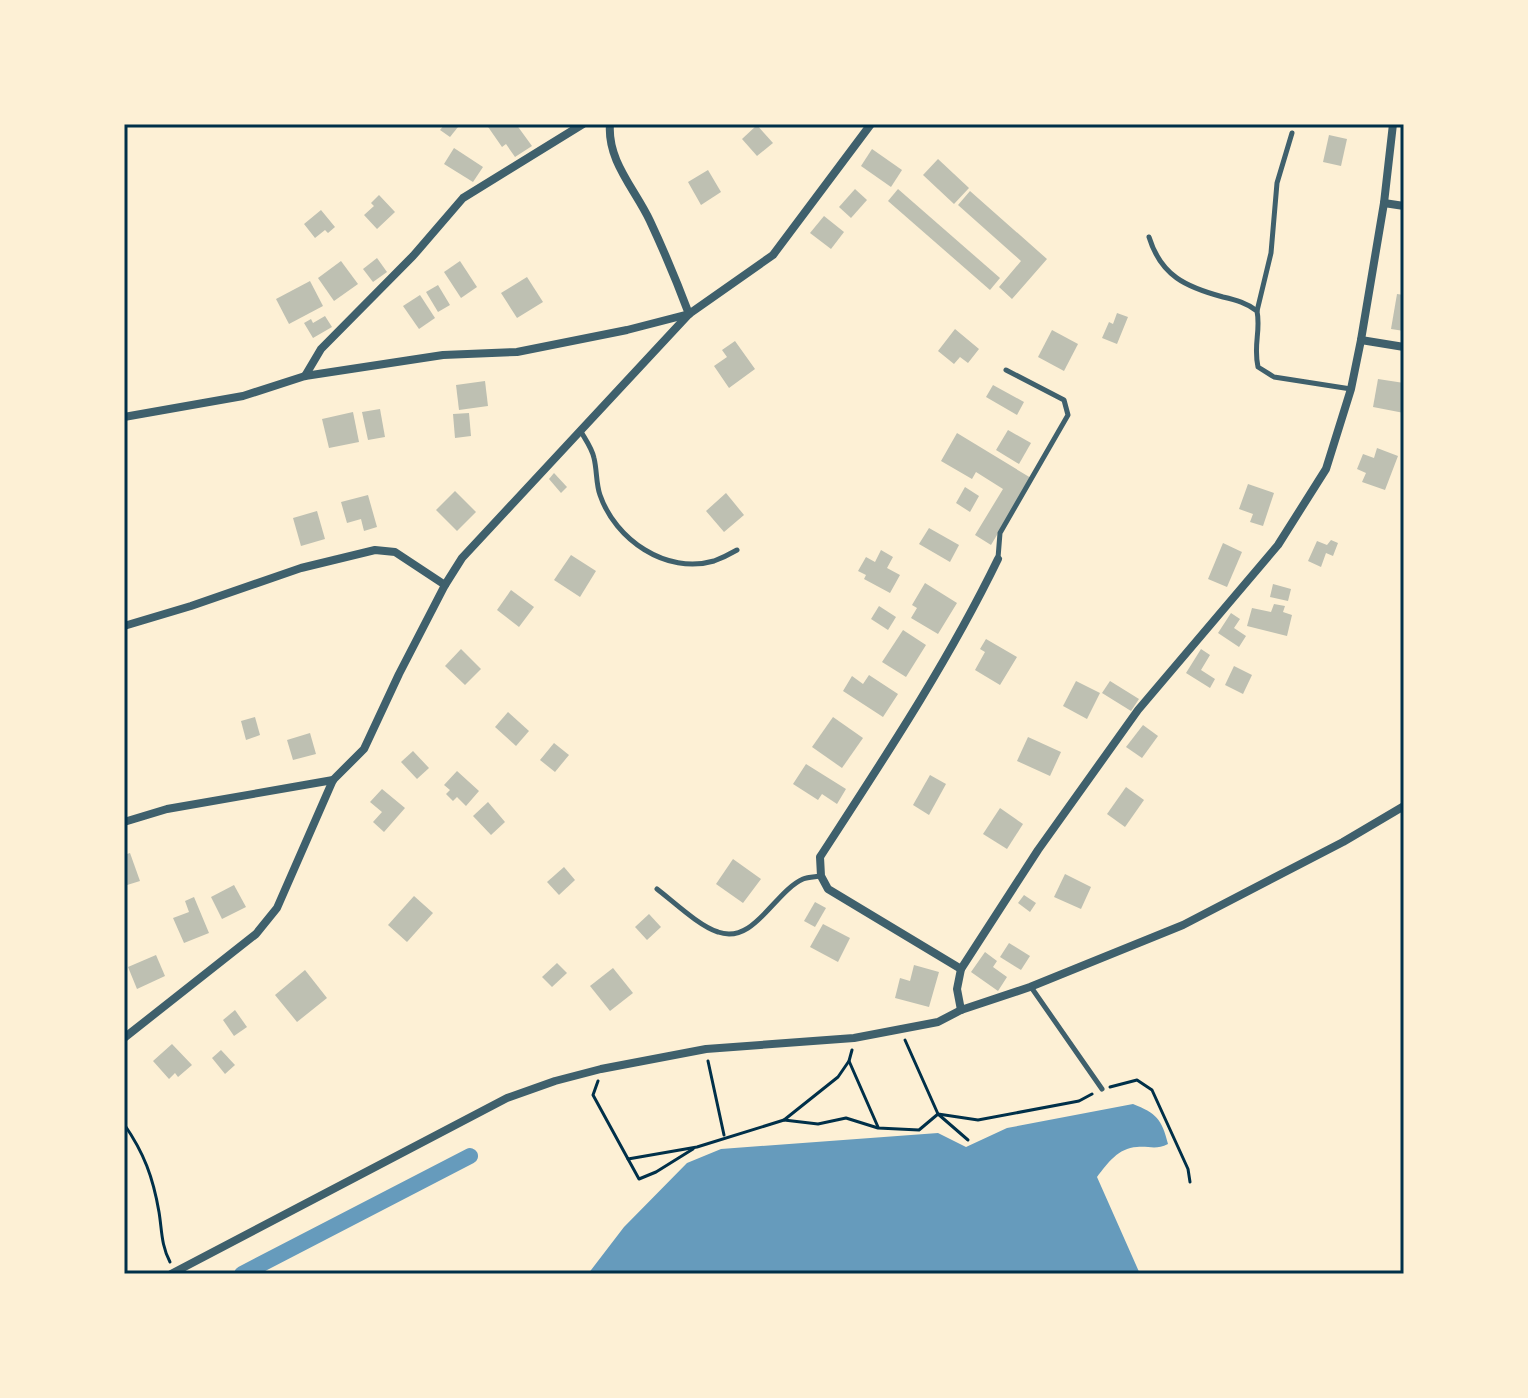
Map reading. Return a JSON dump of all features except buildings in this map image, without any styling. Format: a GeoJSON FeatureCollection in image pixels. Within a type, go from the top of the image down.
{"type":"FeatureCollection","features":[{"type":"Feature","properties":{"kind":"street"},"geometry":{"type":"LineString","coordinates":[[305,376],[321,349],[413,256],[463,198],[583,124]]}},
{"type":"Feature","properties":{"kind":"street"},"geometry":{"type":"LineString","coordinates":[[610,124],[609,134],[617,164],[644,208],[689,314]]}},
{"type":"Feature","properties":{"kind":"street"},"geometry":{"type":"LineString","coordinates":[[124,1038],[256,934],[277,908],[333,780],[364,749],[445,585],[484,532],[689,314],[773,255],[871,124]]}},
{"type":"Feature","properties":{"kind":"street"},"geometry":{"type":"LineString","coordinates":[[961,1010],[957,989],[961,969],[1038,850],[1138,710],[1278,545],[1326,469],[1351,389],[1361,340],[1384,203],[1393,124]]}},
{"type":"Feature","properties":{"kind":"street"},"geometry":{"type":"LineString","coordinates":[[1384,203],[1404,206]]}},
{"type":"Feature","properties":{"kind":"street"},"geometry":{"type":"LineString","coordinates":[[124,417],[243,396],[305,376],[443,355],[517,352],[689,314]]}},
{"type":"Feature","properties":{"kind":"street"},"geometry":{"type":"LineString","coordinates":[[1361,340],[1404,347]]}},
{"type":"Feature","properties":{"kind":"street"},"geometry":{"type":"LineString","coordinates":[[124,626],[301,568],[375,550],[395,552],[445,585]]}},
{"type":"Feature","properties":{"kind":"street"},"geometry":{"type":"LineString","coordinates":[[961,969],[828,889],[821,876],[820,857],[965,626],[998,559]]}},
{"type":"Feature","properties":{"kind":"street"},"geometry":{"type":"LineString","coordinates":[[124,822],[167,809],[333,780]]}},
{"type":"Feature","properties":{"kind":"street"},"geometry":{"type":"LineString","coordinates":[[173,1273],[507,1098],[601,1069],[706,1049],[854,1038],[938,1022],[961,1010],[1030,987],[1183,925],[1343,842],[1404,806]]}},
{"type":"Feature","properties":{"kind":"lane"},"geometry":{"type":"LineString","coordinates":[[1292,133],[1277,183],[1271,253],[1257,311],[1260,322],[1254,349],[1258,367],[1274,377],[1351,389]]}},
{"type":"Feature","properties":{"kind":"lane"},"geometry":{"type":"LineString","coordinates":[[1149,237],[1154,255],[1170,275],[1197,290],[1248,304],[1257,311]]}},
{"type":"Feature","properties":{"kind":"lane"},"geometry":{"type":"LineString","coordinates":[[998,559],[1000,533],[1068,415],[1064,400],[1006,370]]}},
{"type":"Feature","properties":{"kind":"lane"},"geometry":{"type":"LineString","coordinates":[[580,430],[593,454],[599,494],[628,539],[654,556],[683,562],[712,562],[737,550]]}},
{"type":"Feature","properties":{"kind":"lane"},"geometry":{"type":"LineString","coordinates":[[657,889],[715,932],[731,936],[750,927],[804,878],[821,876]]}},
{"type":"Feature","properties":{"kind":"lane"},"geometry":{"type":"LineString","coordinates":[[1030,987],[1102,1089]]}},
{"type":"Feature","properties":{"kind":"path"},"geometry":{"type":"LineString","coordinates":[[901,1029],[938,1114],[968,1140]]}},
{"type":"Feature","properties":{"kind":"path"},"geometry":{"type":"LineString","coordinates":[[784,1120],[838,1077],[849,1061],[854,1038]]}},
{"type":"Feature","properties":{"kind":"path"},"geometry":{"type":"LineString","coordinates":[[706,1049],[724,1137]]}},
{"type":"Feature","properties":{"kind":"path"},"geometry":{"type":"LineString","coordinates":[[849,1061],[878,1128]]}},
{"type":"Feature","properties":{"kind":"path"},"geometry":{"type":"LineString","coordinates":[[601,1069],[593,1095],[639,1179],[697,1147]]}},
{"type":"Feature","properties":{"kind":"path"},"geometry":{"type":"LineString","coordinates":[[628,1159],[697,1147],[784,1120],[818,1124],[846,1118],[878,1128],[919,1130],[938,1114],[978,1120],[1079,1101],[1102,1089],[1137,1080],[1152,1090],[1188,1169],[1190,1182]]}},
{"type":"Feature","properties":{"kind":"path"},"geometry":{"type":"LineString","coordinates":[[124,1124],[142,1151],[160,1213],[162,1247],[173,1273]]}},
{"type":"Feature","properties":{"kind":"water"},"geometry":{"type":"Polygon","coordinates":[[[1133,1104],[1157,1118],[1168,1144],[1124,1150],[1097,1177],[1140,1274],[588,1274],[624,1227],[687,1163],[721,1149],[938,1133],[966,1147],[1007,1128],[1133,1104]]]}},
{"type":"Feature","properties":{"kind":"waterway"},"geometry":{"type":"LineString","coordinates":[[242,1274],[470,1156]]}}]}
